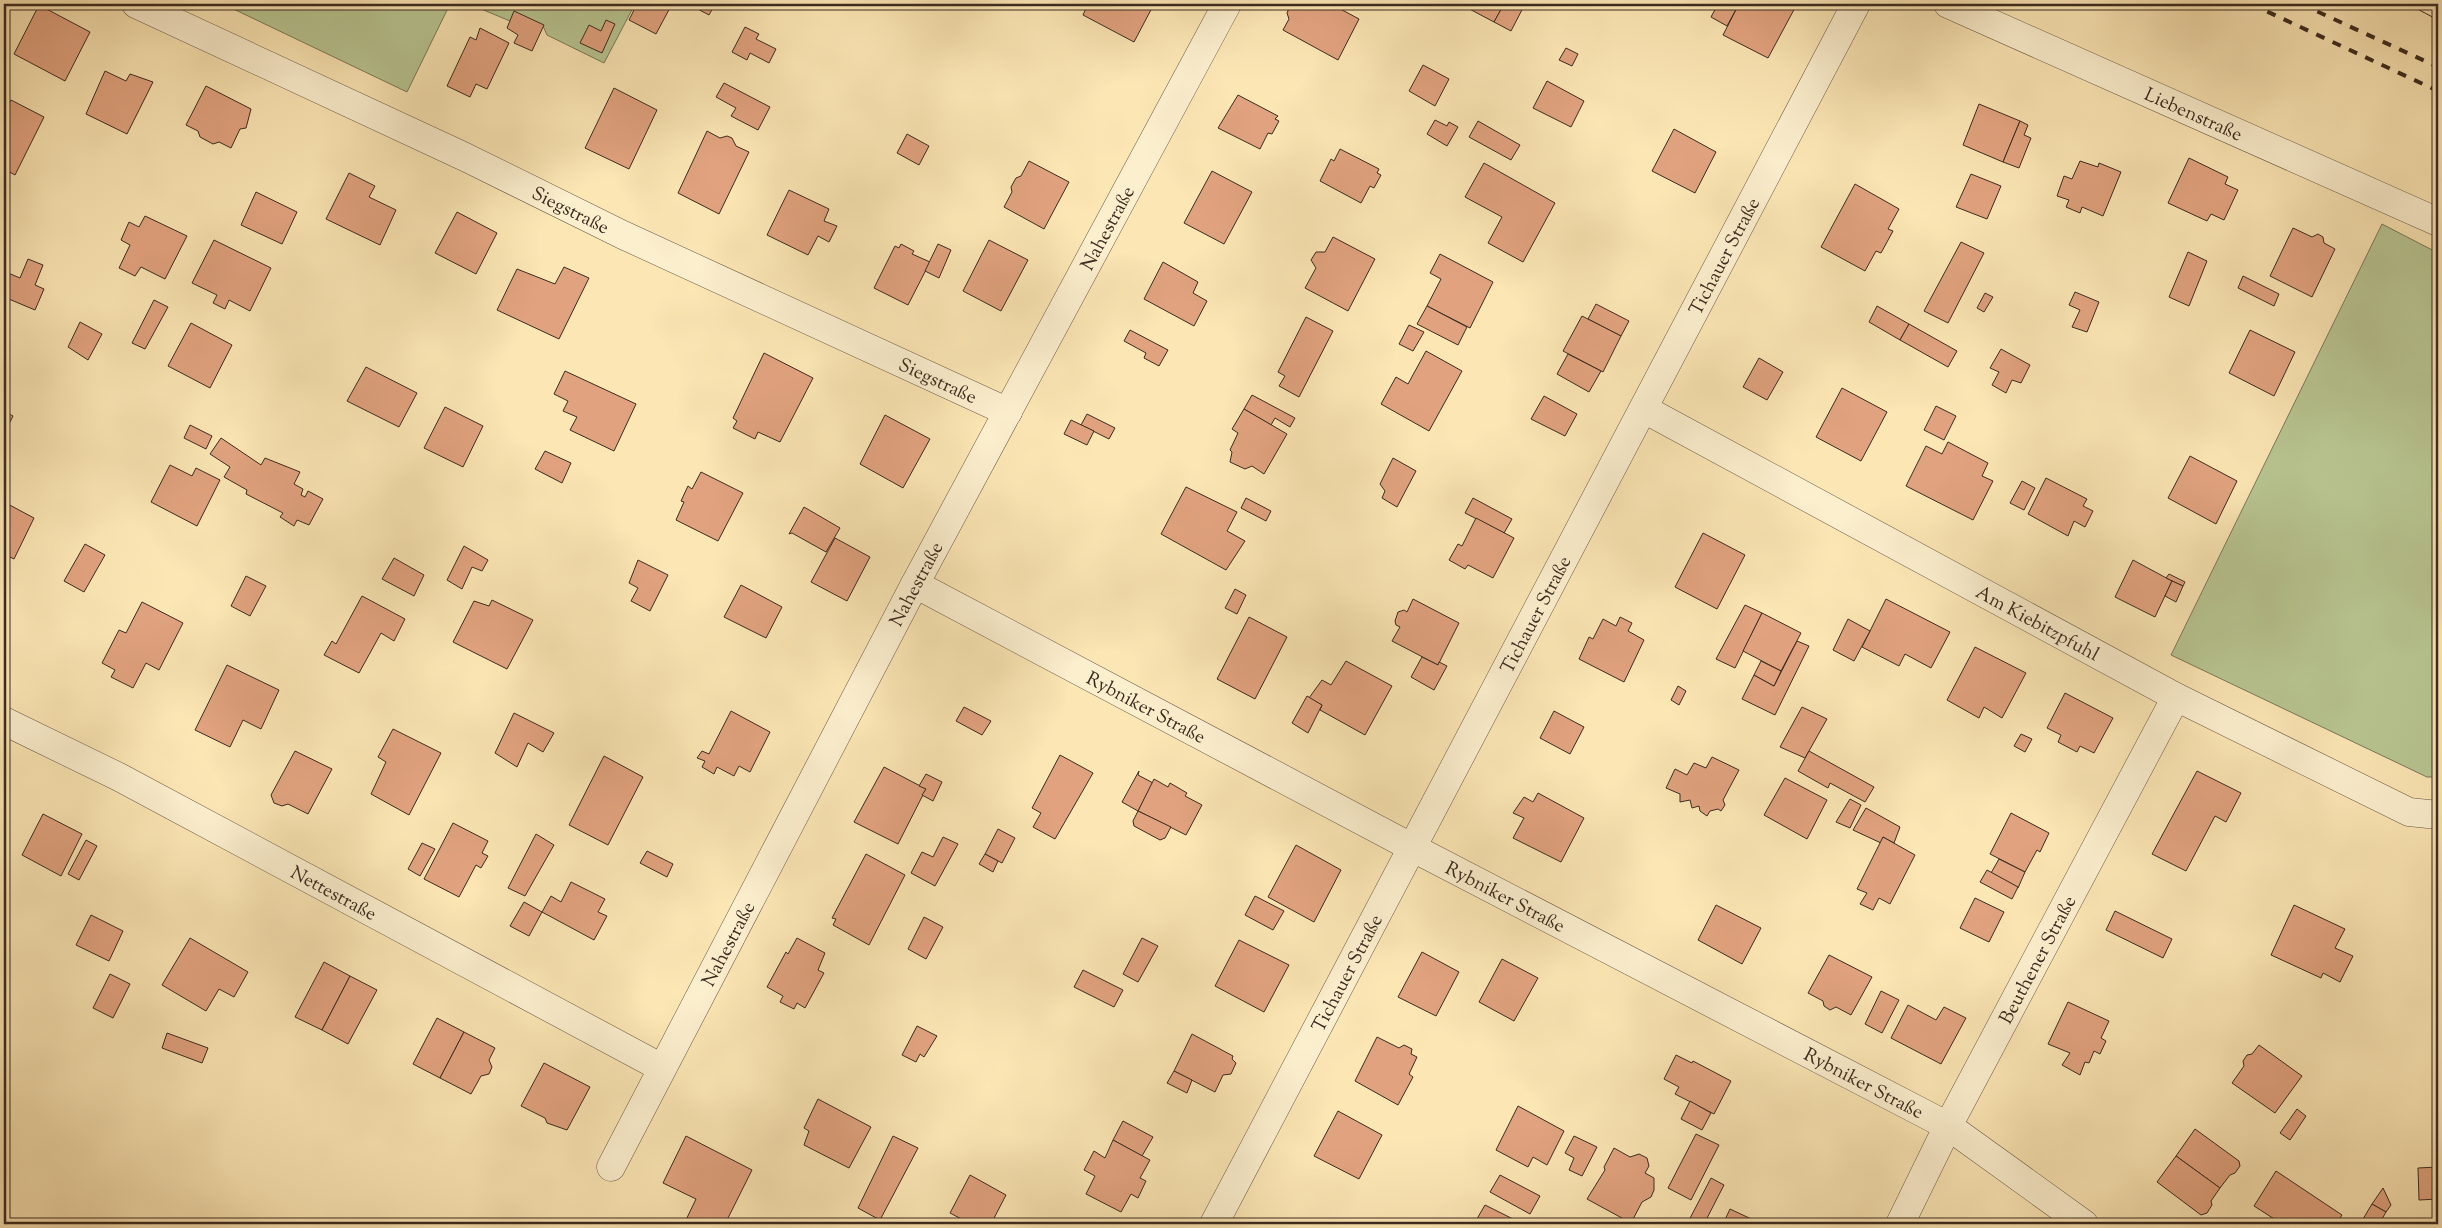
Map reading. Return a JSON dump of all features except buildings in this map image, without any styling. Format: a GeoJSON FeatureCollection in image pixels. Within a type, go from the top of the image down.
{"type":"FeatureCollection","features":[{"type":"Feature","properties":{"kind":"street","name":"Siegstraße"},"geometry":{"type":"LineString","coordinates":[[136,4],[456,153],[623,235],[1008,412]]}},
{"type":"Feature","properties":{"kind":"street","name":"Nahestraße"},"geometry":{"type":"LineString","coordinates":[[611,1168],[915,584],[1227,4]]}},
{"type":"Feature","properties":{"kind":"street","name":"Tichauer Straße"},"geometry":{"type":"LineString","coordinates":[[1214,1224],[1856,4]]}},
{"type":"Feature","properties":{"kind":"street","name":"Liebenstraße"},"geometry":{"type":"LineString","coordinates":[[1948,4],[2438,222]]}},
{"type":"Feature","properties":{"kind":"street","name":"Am Kiebitzpfuhl"},"geometry":{"type":"LineString","coordinates":[[1644,409],[2176,698],[2409,812],[2438,815]]}},
{"type":"Feature","properties":{"kind":"street","name":"Rybniker Straße"},"geometry":{"type":"LineString","coordinates":[[915,584],[1413,848],[1948,1126],[2084,1224]]}},
{"type":"Feature","properties":{"kind":"street","name":"Beuthener Straße"},"geometry":{"type":"LineString","coordinates":[[1900,1224],[1948,1126],[2176,698]]}},
{"type":"Feature","properties":{"kind":"street","name":"Nettestraße"},"geometry":{"type":"LineString","coordinates":[[4,721],[119,777],[662,1068]]}},
{"type":"Feature","properties":{"kind":"green space"},"geometry":{"type":"Polygon","coordinates":[[[223,4],[450,4],[407,92],[223,4]]]}},
{"type":"Feature","properties":{"kind":"green space"},"geometry":{"type":"Polygon","coordinates":[[[469,4],[635,4],[604,63],[547,35],[543,26],[510,21],[469,4]]]}},
{"type":"Feature","properties":{"kind":"green space"},"geometry":{"type":"Polygon","coordinates":[[[2382,224],[2438,253],[2438,777],[2427,777],[2171,655],[2382,224]]]}},
{"type":"Feature","properties":{"kind":"tram line"},"geometry":{"type":"LineString","coordinates":[[2408,4],[2438,20]]}},
{"type":"Feature","properties":{"kind":"railway"},"geometry":{"type":"LineString","coordinates":[[2251,4],[2438,91]]}},
{"type":"Feature","properties":{"kind":"railway"},"geometry":{"type":"LineString","coordinates":[[2301,4],[2438,67]]}}]}
